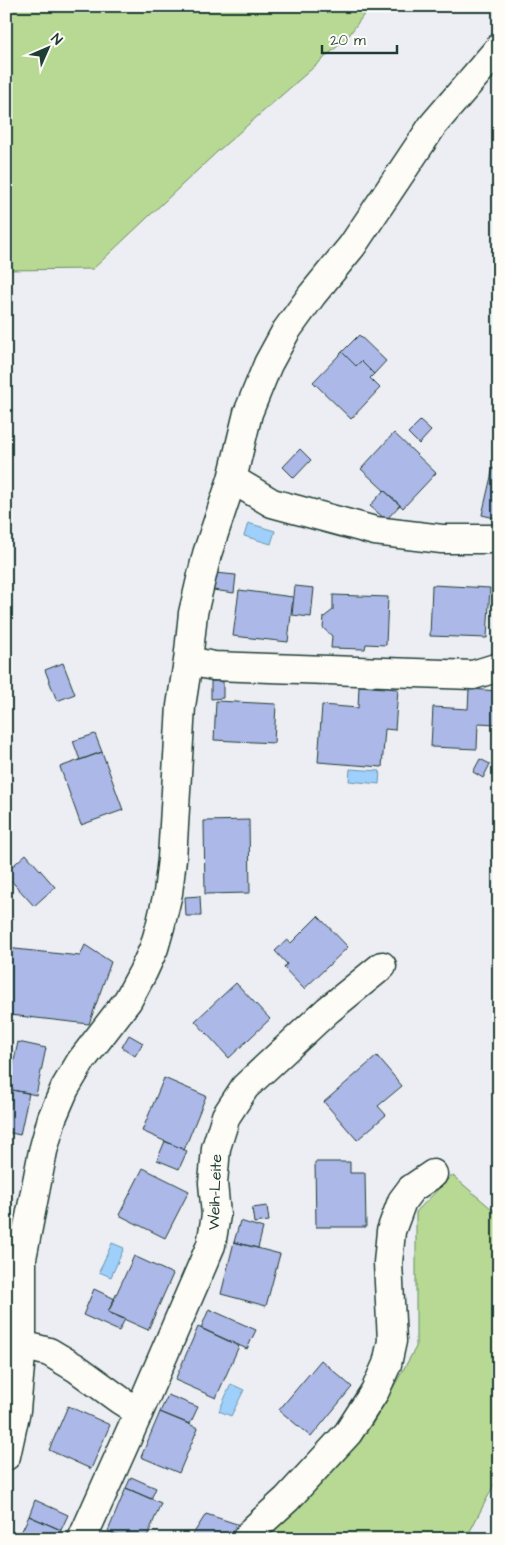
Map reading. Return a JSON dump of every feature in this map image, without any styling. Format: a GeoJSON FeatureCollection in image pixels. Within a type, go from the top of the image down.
{"type":"FeatureCollection","features":[{"type":"Feature","properties":{"kind":"street"},"geometry":{"type":"LineString","coordinates":[[6,1456],[16,1410],[22,1345],[22,1258],[42,1152],[52,1118],[65,1088],[82,1061],[132,993],[154,948],[160,927],[168,893],[172,859],[181,706],[193,613],[207,554],[232,479],[248,413],[268,364],[286,331],[312,295],[352,246],[433,125],[499,48]]}},
{"type":"Feature","properties":{"kind":"street"},"geometry":{"type":"LineString","coordinates":[[232,479],[272,503],[375,531],[442,539],[492,539]]}},
{"type":"Feature","properties":{"kind":"street"},"geometry":{"type":"LineString","coordinates":[[188,661],[214,666],[473,675],[499,666]]}},
{"type":"Feature","properties":{"kind":"street","name":"Weih-Leite"},"geometry":{"type":"LineString","coordinates":[[82,1539],[140,1412],[211,1245],[216,1215],[213,1183],[216,1148],[226,1116],[245,1087],[328,1010],[382,966]]}},
{"type":"Feature","properties":{"kind":"street"},"geometry":{"type":"LineString","coordinates":[[246,1539],[287,1499],[348,1433],[375,1391],[387,1364],[392,1341],[388,1263],[391,1231],[402,1201],[411,1189],[433,1174]]}},
{"type":"Feature","properties":{"kind":"street"},"geometry":{"type":"LineString","coordinates":[[22,1345],[49,1352],[76,1368],[140,1412]]}},
{"type":"Feature","properties":{"kind":"green space"},"geometry":{"type":"Polygon","coordinates":[[[6,6],[370,6],[347,38],[218,151],[93,269],[6,270],[6,6]]]}},
{"type":"Feature","properties":{"kind":"green space"},"geometry":{"type":"Polygon","coordinates":[[[452,1175],[499,1215],[499,1475],[466,1539],[259,1539],[372,1425],[416,1347],[416,1212],[452,1175]]]}},
{"type":"Feature","properties":{"kind":"water"},"geometry":{"type":"Polygon","coordinates":[[[248,523],[275,531],[271,544],[244,536],[248,523]]]}},
{"type":"Feature","properties":{"kind":"water"},"geometry":{"type":"Polygon","coordinates":[[[350,769],[380,771],[379,784],[349,781],[350,769]]]}},
{"type":"Feature","properties":{"kind":"water"},"geometry":{"type":"Polygon","coordinates":[[[112,1243],[124,1248],[111,1277],[99,1272],[112,1243]]]}},
{"type":"Feature","properties":{"kind":"water"},"geometry":{"type":"Polygon","coordinates":[[[231,1384],[244,1390],[231,1416],[219,1411],[231,1384]]]}},
{"type":"Feature","properties":{"kind":"building"},"geometry":{"type":"Polygon","coordinates":[[[359,335],[386,361],[374,374],[361,361],[356,366],[342,352],[359,335]]]}},
{"type":"Feature","properties":{"kind":"building"},"geometry":{"type":"Polygon","coordinates":[[[342,352],[356,366],[361,361],[374,374],[370,378],[380,388],[351,419],[313,382],[342,352]]]}},
{"type":"Feature","properties":{"kind":"building"},"geometry":{"type":"Polygon","coordinates":[[[420,421],[431,431],[419,444],[408,433],[420,421]]]}},
{"type":"Feature","properties":{"kind":"building"},"geometry":{"type":"Polygon","coordinates":[[[394,433],[436,473],[403,508],[361,469],[394,433]]]}},
{"type":"Feature","properties":{"kind":"building"},"geometry":{"type":"Polygon","coordinates":[[[300,449],[311,460],[294,478],[283,467],[300,449]]]}},
{"type":"Feature","properties":{"kind":"building"},"geometry":{"type":"Polygon","coordinates":[[[493,468],[499,469],[499,519],[482,515],[493,468]]]}},
{"type":"Feature","properties":{"kind":"building"},"geometry":{"type":"Polygon","coordinates":[[[384,490],[400,505],[386,520],[370,506],[384,490]]]}},
{"type":"Feature","properties":{"kind":"building"},"geometry":{"type":"Polygon","coordinates":[[[215,573],[236,575],[234,593],[213,590],[215,573]]]}},
{"type":"Feature","properties":{"kind":"building"},"geometry":{"type":"Polygon","coordinates":[[[432,585],[490,588],[487,638],[430,636],[432,585]]]}},
{"type":"Feature","properties":{"kind":"building"},"geometry":{"type":"Polygon","coordinates":[[[295,586],[314,588],[311,617],[292,615],[295,586]]]}},
{"type":"Feature","properties":{"kind":"building"},"geometry":{"type":"Polygon","coordinates":[[[239,590],[293,597],[288,642],[233,636],[239,590]]]}},
{"type":"Feature","properties":{"kind":"building"},"geometry":{"type":"Polygon","coordinates":[[[333,595],[388,597],[386,645],[366,644],[365,649],[331,648],[332,636],[323,628],[324,617],[333,610],[333,595]]]}},
{"type":"Feature","properties":{"kind":"building"},"geometry":{"type":"Polygon","coordinates":[[[63,663],[75,694],[57,701],[45,670],[63,663]]]}},
{"type":"Feature","properties":{"kind":"building"},"geometry":{"type":"Polygon","coordinates":[[[211,681],[223,681],[223,698],[211,699],[211,681]]]}},
{"type":"Feature","properties":{"kind":"building"},"geometry":{"type":"Polygon","coordinates":[[[359,686],[398,689],[395,730],[385,729],[382,767],[318,762],[322,705],[358,708],[359,686]]]}},
{"type":"Feature","properties":{"kind":"building"},"geometry":{"type":"Polygon","coordinates":[[[469,689],[499,691],[497,724],[478,723],[477,749],[431,747],[433,707],[468,709],[469,689]]]}},
{"type":"Feature","properties":{"kind":"building"},"geometry":{"type":"Polygon","coordinates":[[[216,701],[276,704],[274,743],[214,740],[216,701]]]}},
{"type":"Feature","properties":{"kind":"building"},"geometry":{"type":"Polygon","coordinates":[[[95,734],[102,752],[80,760],[73,741],[95,734]]]}},
{"type":"Feature","properties":{"kind":"building"},"geometry":{"type":"Polygon","coordinates":[[[102,752],[123,810],[81,825],[60,767],[102,752]]]}},
{"type":"Feature","properties":{"kind":"building"},"geometry":{"type":"Polygon","coordinates":[[[480,759],[490,764],[483,778],[473,772],[480,759]]]}},
{"type":"Feature","properties":{"kind":"building"},"geometry":{"type":"Polygon","coordinates":[[[249,820],[250,893],[205,894],[204,821],[249,820]]]}},
{"type":"Feature","properties":{"kind":"building"},"geometry":{"type":"Polygon","coordinates":[[[26,854],[55,887],[34,906],[6,875],[6,872],[26,854]]]}},
{"type":"Feature","properties":{"kind":"building"},"geometry":{"type":"Polygon","coordinates":[[[200,896],[201,916],[186,916],[185,897],[200,896]]]}},
{"type":"Feature","properties":{"kind":"building"},"geometry":{"type":"Polygon","coordinates":[[[318,916],[348,947],[304,989],[284,968],[287,964],[275,951],[287,940],[291,943],[318,916]]]}},
{"type":"Feature","properties":{"kind":"building"},"geometry":{"type":"Polygon","coordinates":[[[85,945],[111,962],[89,1024],[10,1015],[6,1041],[6,948],[80,956],[85,945]]]}},
{"type":"Feature","properties":{"kind":"building"},"geometry":{"type":"Polygon","coordinates":[[[236,983],[270,1019],[229,1058],[195,1021],[236,983]]]}},
{"type":"Feature","properties":{"kind":"building"},"geometry":{"type":"Polygon","coordinates":[[[129,1035],[143,1043],[135,1056],[122,1047],[129,1035]]]}},
{"type":"Feature","properties":{"kind":"building"},"geometry":{"type":"Polygon","coordinates":[[[18,1042],[46,1048],[36,1095],[8,1089],[18,1042]]]}},
{"type":"Feature","properties":{"kind":"building"},"geometry":{"type":"Polygon","coordinates":[[[377,1056],[402,1086],[378,1106],[386,1115],[357,1140],[324,1102],[377,1056]]]}},
{"type":"Feature","properties":{"kind":"building"},"geometry":{"type":"Polygon","coordinates":[[[164,1078],[206,1096],[184,1150],[142,1131],[164,1078]]]}},
{"type":"Feature","properties":{"kind":"building"},"geometry":{"type":"Polygon","coordinates":[[[6,1089],[29,1093],[20,1135],[6,1132],[6,1089]]]}},
{"type":"Feature","properties":{"kind":"building"},"geometry":{"type":"Polygon","coordinates":[[[165,1141],[187,1151],[179,1169],[157,1160],[165,1141]]]}},
{"type":"Feature","properties":{"kind":"building"},"geometry":{"type":"Polygon","coordinates":[[[315,1162],[350,1162],[350,1173],[365,1173],[366,1227],[316,1227],[315,1162]]]}},
{"type":"Feature","properties":{"kind":"building"},"geometry":{"type":"Polygon","coordinates":[[[143,1168],[189,1191],[165,1238],[119,1215],[143,1168]]]}},
{"type":"Feature","properties":{"kind":"building"},"geometry":{"type":"Polygon","coordinates":[[[267,1206],[269,1221],[254,1223],[252,1208],[267,1206]]]}},
{"type":"Feature","properties":{"kind":"building"},"geometry":{"type":"Polygon","coordinates":[[[240,1221],[263,1228],[258,1248],[234,1242],[240,1221]]]}},
{"type":"Feature","properties":{"kind":"building"},"geometry":{"type":"Polygon","coordinates":[[[234,1242],[280,1254],[266,1306],[221,1294],[234,1242]]]}},
{"type":"Feature","properties":{"kind":"building"},"geometry":{"type":"Polygon","coordinates":[[[134,1256],[173,1274],[148,1330],[108,1312],[134,1256]]]}},
{"type":"Feature","properties":{"kind":"building"},"geometry":{"type":"Polygon","coordinates":[[[94,1289],[115,1299],[108,1312],[125,1319],[119,1331],[83,1315],[94,1289]]]}},
{"type":"Feature","properties":{"kind":"building"},"geometry":{"type":"Polygon","coordinates":[[[209,1309],[256,1330],[247,1349],[201,1328],[209,1309]]]}},
{"type":"Feature","properties":{"kind":"building"},"geometry":{"type":"Polygon","coordinates":[[[198,1327],[239,1346],[216,1398],[175,1380],[198,1327]]]}},
{"type":"Feature","properties":{"kind":"building"},"geometry":{"type":"Polygon","coordinates":[[[321,1360],[352,1387],[311,1437],[279,1410],[321,1360]]]}},
{"type":"Feature","properties":{"kind":"building"},"geometry":{"type":"Polygon","coordinates":[[[168,1395],[198,1407],[190,1424],[160,1412],[168,1395]]]}},
{"type":"Feature","properties":{"kind":"building"},"geometry":{"type":"Polygon","coordinates":[[[68,1406],[110,1425],[91,1469],[49,1450],[68,1406]]]}},
{"type":"Feature","properties":{"kind":"building"},"geometry":{"type":"Polygon","coordinates":[[[160,1412],[198,1428],[179,1473],[141,1457],[160,1412]]]}},
{"type":"Feature","properties":{"kind":"building"},"geometry":{"type":"Polygon","coordinates":[[[131,1477],[156,1488],[151,1499],[126,1488],[131,1477]]]}},
{"type":"Feature","properties":{"kind":"building"},"geometry":{"type":"Polygon","coordinates":[[[126,1488],[161,1503],[146,1539],[126,1539],[108,1531],[126,1488]]]}},
{"type":"Feature","properties":{"kind":"building"},"geometry":{"type":"Polygon","coordinates":[[[35,1500],[68,1515],[61,1530],[29,1516],[35,1500]]]}},
{"type":"Feature","properties":{"kind":"building"},"geometry":{"type":"Polygon","coordinates":[[[206,1514],[243,1526],[234,1539],[190,1539],[206,1514]]]}},
{"type":"Feature","properties":{"kind":"building"},"geometry":{"type":"Polygon","coordinates":[[[29,1516],[61,1530],[57,1539],[18,1539],[29,1516]]]}}]}
